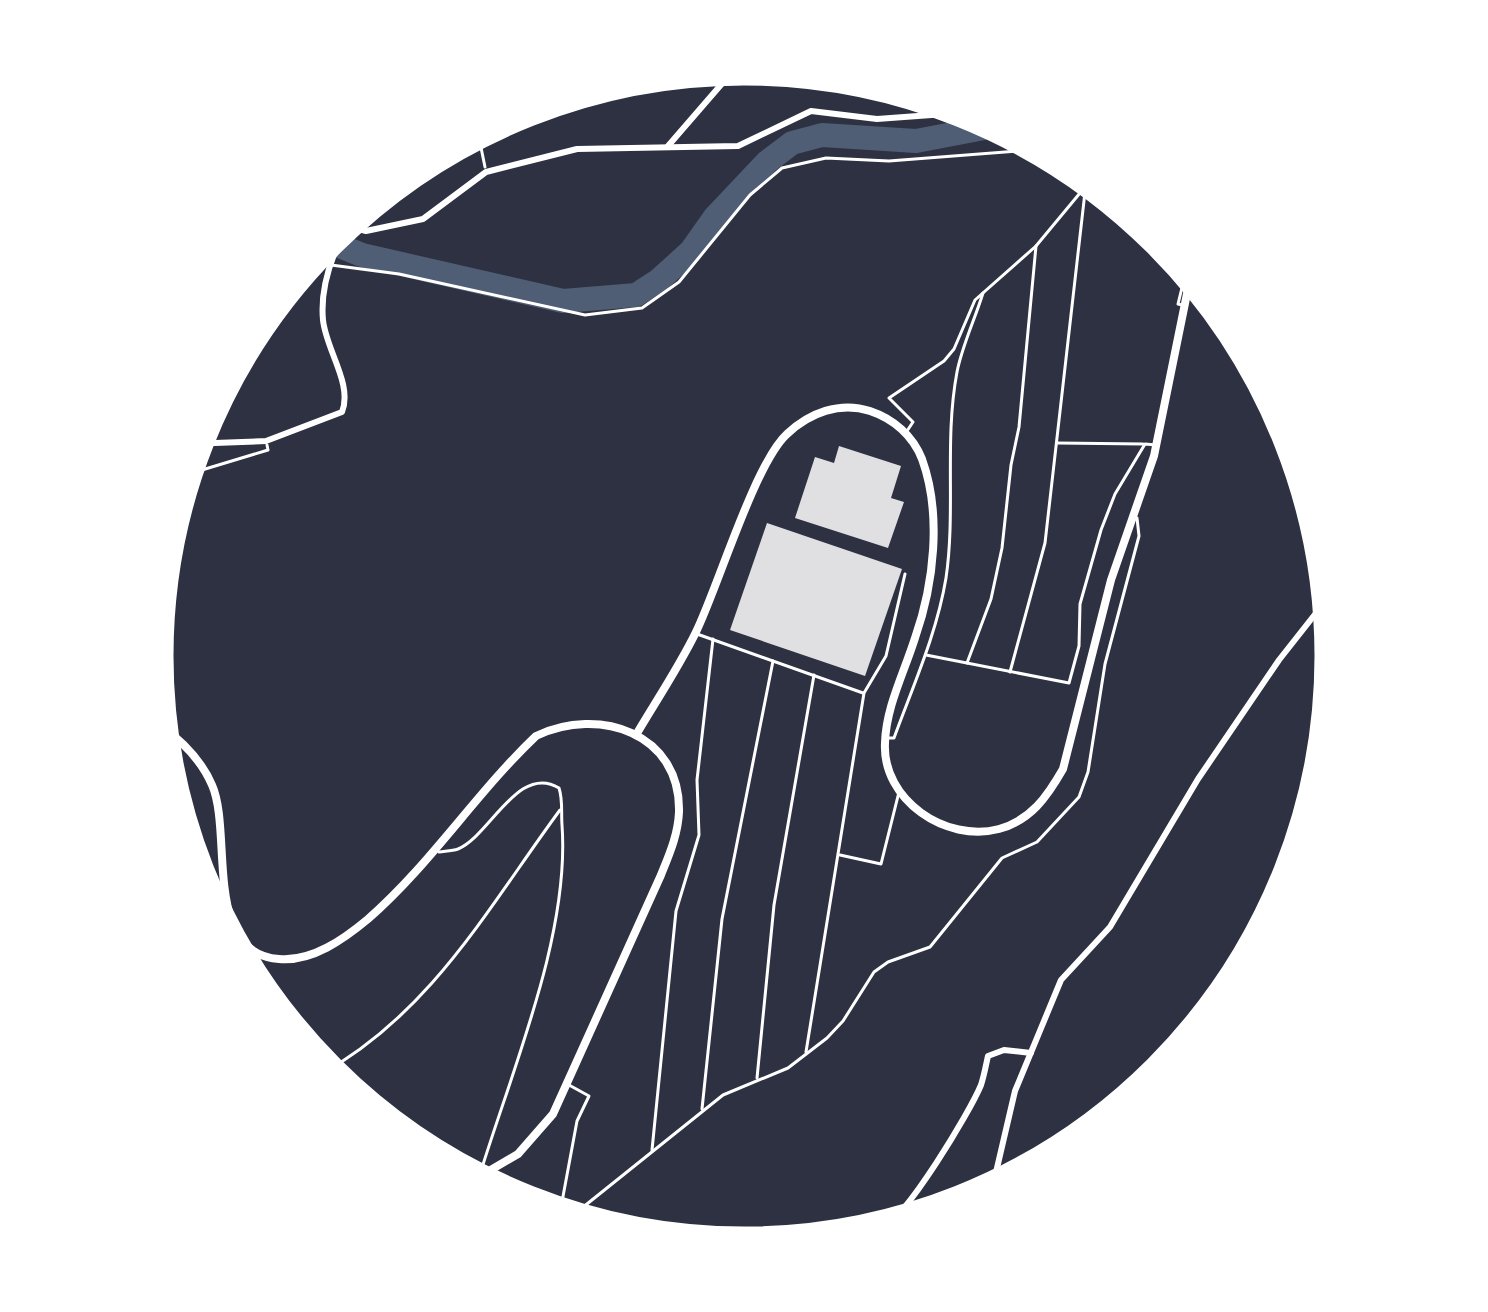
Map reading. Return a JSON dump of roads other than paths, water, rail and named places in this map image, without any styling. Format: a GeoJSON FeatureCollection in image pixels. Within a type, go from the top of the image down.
{"type":"FeatureCollection","features":[{"type":"Feature","properties":{"kind":"street"},"geometry":{"type":"LineString","coordinates":[[668,146],[726,78]]}},
{"type":"Feature","properties":{"kind":"street"},"geometry":{"type":"LineString","coordinates":[[354,229],[366,231],[422,218],[486,172],[577,148],[738,146],[811,111],[877,119],[944,114]]}},
{"type":"Feature","properties":{"kind":"street"},"geometry":{"type":"LineString","coordinates":[[207,443],[266,441],[333,419],[346,407],[323,322],[324,288],[339,243]]}},
{"type":"Feature","properties":{"kind":"street"},"geometry":{"type":"LineString","coordinates":[[636,735],[695,634],[782,437],[821,411],[868,410],[906,432],[919,452],[928,476],[933,525],[925,608],[890,708],[885,738],[893,782],[911,806],[954,829],[982,832],[1026,818],[1048,796],[1064,769],[1111,580],[1136,510],[1186,284]]}},
{"type":"Feature","properties":{"kind":"street"},"geometry":{"type":"LineString","coordinates":[[996,1176],[1015,1091],[1061,980],[1110,927],[1198,779],[1320,608]]}},
{"type":"Feature","properties":{"kind":"street"},"geometry":{"type":"LineString","coordinates":[[233,925],[260,955],[307,958],[366,921],[536,736],[577,721],[613,724],[654,749],[675,785],[679,816],[674,843],[553,1114],[527,1145],[487,1174]]}},
{"type":"Feature","properties":{"kind":"street"},"geometry":{"type":"LineString","coordinates":[[171,734],[184,743],[215,789],[232,923]]}},
{"type":"Feature","properties":{"kind":"street"},"geometry":{"type":"LineString","coordinates":[[903,1211],[981,1085],[988,1056],[1004,1050],[1031,1053]]}},
{"type":"Feature","properties":{"kind":"lane"},"geometry":{"type":"LineString","coordinates":[[480,142],[486,172]]}},
{"type":"Feature","properties":{"kind":"lane"},"geometry":{"type":"LineString","coordinates":[[331,266],[399,274],[585,315],[641,308],[679,282],[750,195],[782,168],[826,158],[889,160],[1024,150]]}},
{"type":"Feature","properties":{"kind":"lane"},"geometry":{"type":"LineString","coordinates":[[906,432],[913,422],[889,398],[944,362],[975,300],[1036,246],[1085,192]]}},
{"type":"Feature","properties":{"kind":"lane"},"geometry":{"type":"LineString","coordinates":[[1010,672],[1045,543],[1085,192]]}},
{"type":"Feature","properties":{"kind":"lane"},"geometry":{"type":"LineString","coordinates":[[967,663],[991,599],[1002,548],[1036,246]]}},
{"type":"Feature","properties":{"kind":"lane"},"geometry":{"type":"LineString","coordinates":[[885,738],[894,738],[936,621],[948,558],[948,460],[957,370],[983,293]]}},
{"type":"Feature","properties":{"kind":"lane"},"geometry":{"type":"LineString","coordinates":[[196,472],[268,450],[266,441]]}},
{"type":"Feature","properties":{"kind":"lane"},"geometry":{"type":"LineString","coordinates":[[1056,443],[1150,445]]}},
{"type":"Feature","properties":{"kind":"lane"},"geometry":{"type":"LineString","coordinates":[[924,655],[1069,683],[1080,604],[1102,530],[1115,494],[1150,445]]}},
{"type":"Feature","properties":{"kind":"lane"},"geometry":{"type":"LineString","coordinates":[[581,1210],[723,1095],[805,1056],[843,1021],[874,972],[930,947],[1002,857],[1037,842],[1079,797],[1088,772],[1105,664],[1138,536],[1136,510]]}},
{"type":"Feature","properties":{"kind":"lane"},"geometry":{"type":"LineString","coordinates":[[805,1056],[864,693],[886,656],[905,574]]}},
{"type":"Feature","properties":{"kind":"lane"},"geometry":{"type":"LineString","coordinates":[[695,634],[864,693]]}},
{"type":"Feature","properties":{"kind":"lane"},"geometry":{"type":"LineString","coordinates":[[652,1152],[676,911],[699,835],[697,780],[712,639]]}},
{"type":"Feature","properties":{"kind":"lane"},"geometry":{"type":"LineString","coordinates":[[1076,655],[1091,658]]}},
{"type":"Feature","properties":{"kind":"lane"},"geometry":{"type":"LineString","coordinates":[[702,1112],[722,920],[773,661]]}},
{"type":"Feature","properties":{"kind":"lane"},"geometry":{"type":"LineString","coordinates":[[757,1080],[774,905],[814,675]]}},
{"type":"Feature","properties":{"kind":"lane"},"geometry":{"type":"LineString","coordinates":[[431,854],[460,849],[525,788],[552,783],[562,795],[559,903],[523,1042],[480,1170]]}},
{"type":"Feature","properties":{"kind":"lane"},"geometry":{"type":"LineString","coordinates":[[838,854],[881,864],[900,790]]}},
{"type":"Feature","properties":{"kind":"lane"},"geometry":{"type":"LineString","coordinates":[[335,1065],[375,1037],[440,978],[561,808]]}},
{"type":"Feature","properties":{"kind":"lane"},"geometry":{"type":"LineString","coordinates":[[562,1204],[577,1121],[589,1096],[568,1084]]}},
{"type":"Feature","properties":{"kind":"waterway"},"geometry":{"type":"LineString","coordinates":[[337,245],[362,255],[563,301],[636,295],[691,251],[715,217],[767,162],[792,143],[822,135],[916,141],[980,129]]}}]}
